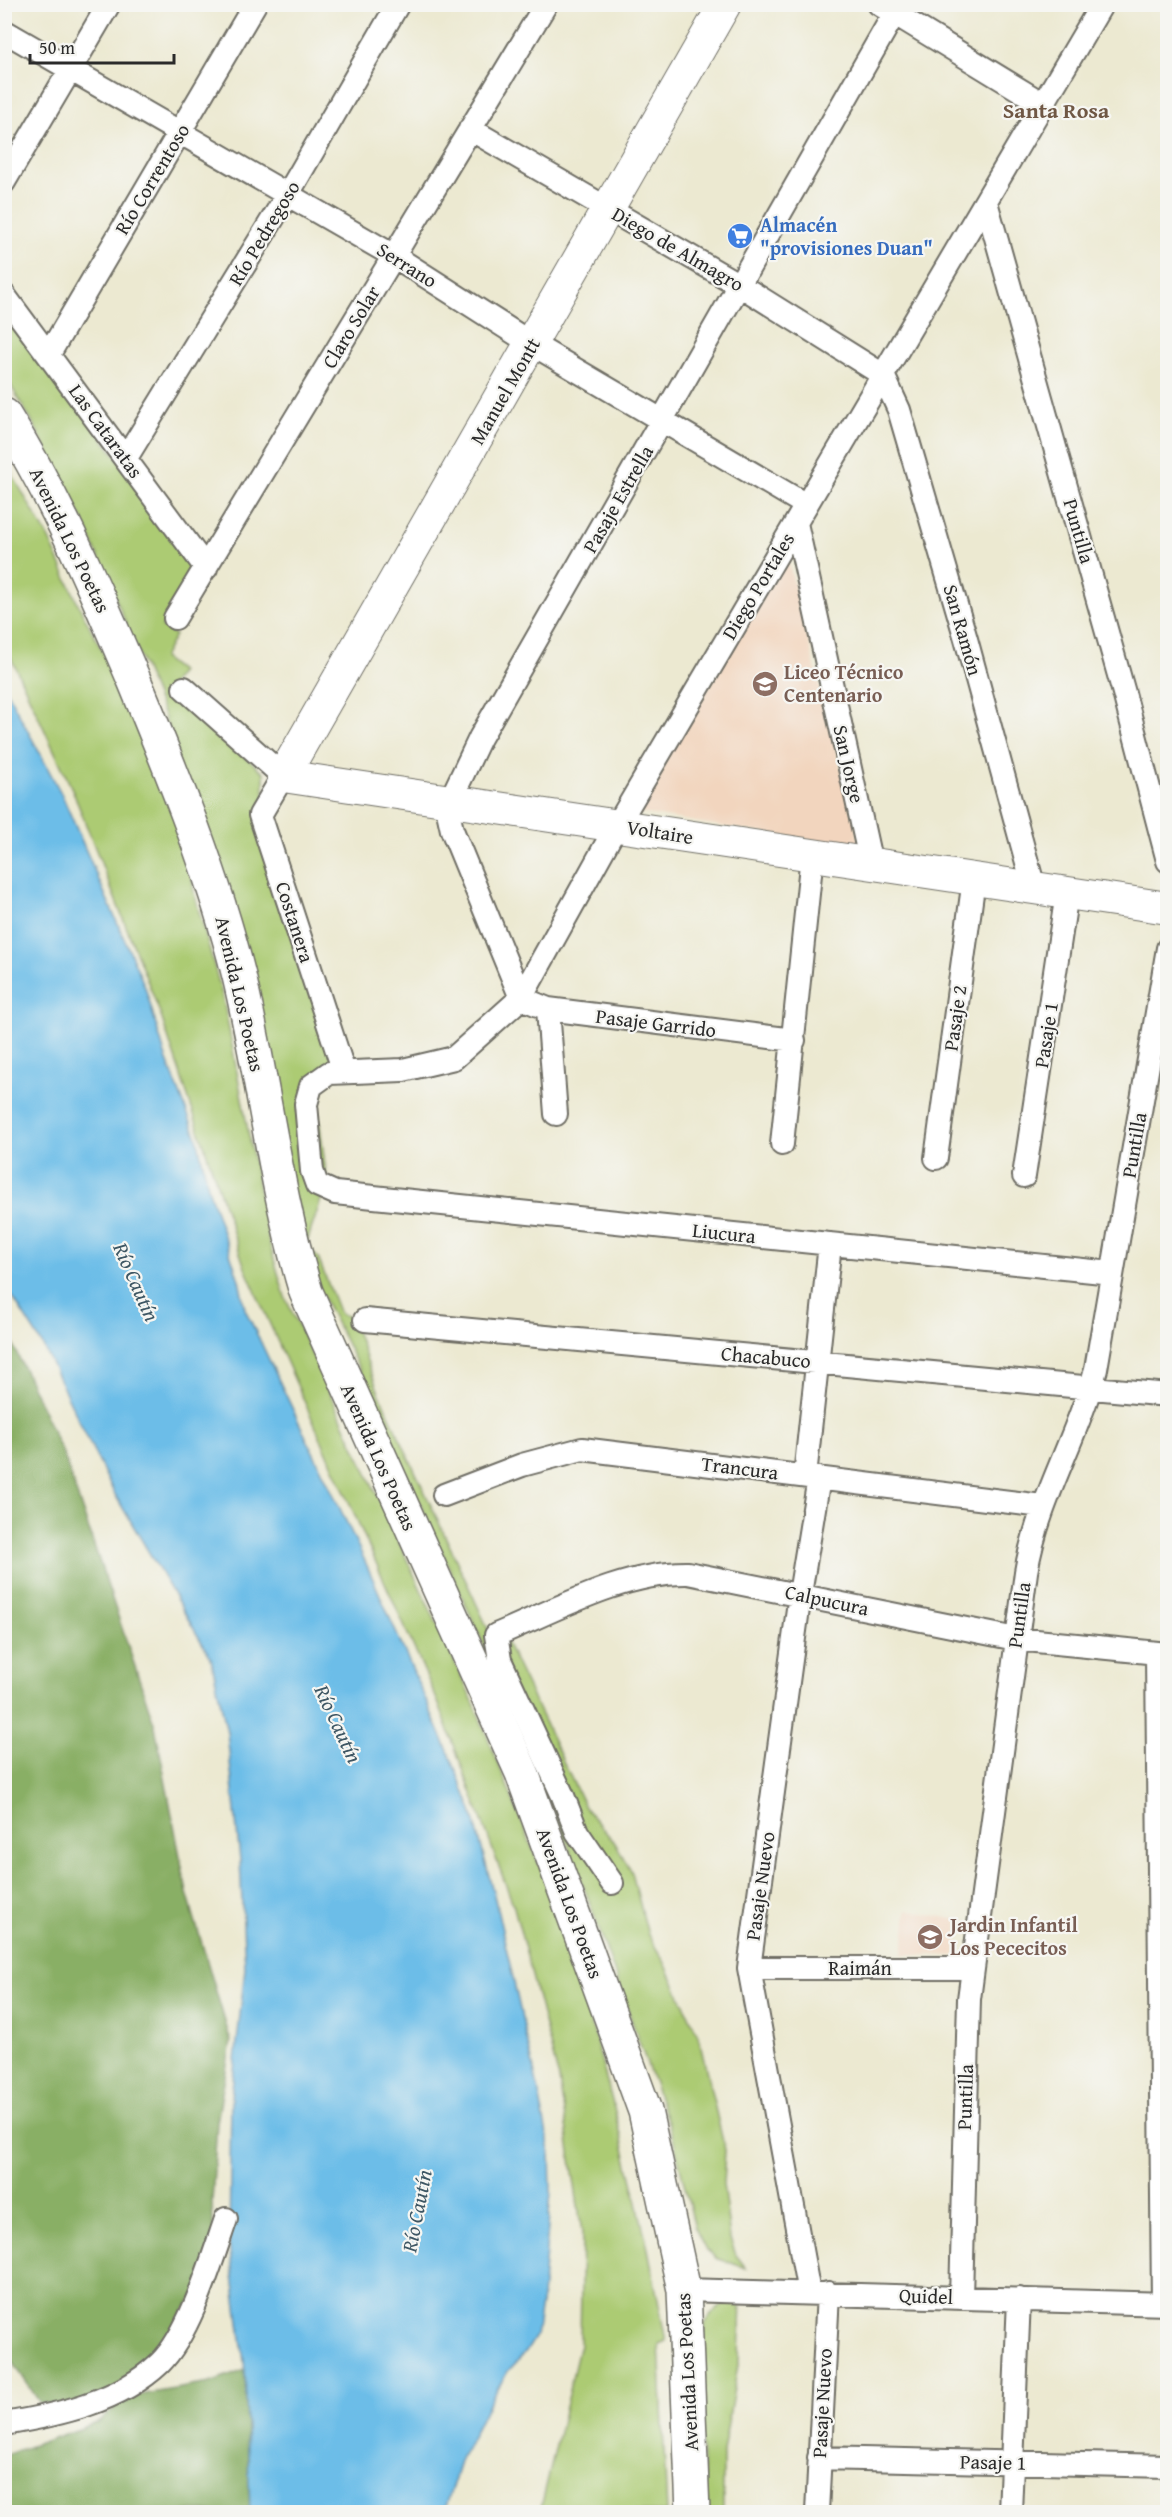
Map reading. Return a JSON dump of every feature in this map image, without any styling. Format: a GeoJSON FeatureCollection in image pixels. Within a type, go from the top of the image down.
{"type":"FeatureCollection","features":[{"type":"Feature","properties":{"kind":"main road","name":"Avenida Los Poetas"},"geometry":{"type":"LineString","coordinates":[[4,416],[53,501],[90,577],[152,724],[199,846],[222,913],[239,977],[290,1236],[306,1292],[522,1773],[645,2111],[684,2290],[693,2512]]}},
{"type":"Feature","properties":{"kind":"street"},"geometry":{"type":"LineString","coordinates":[[4,182],[109,4]]}},
{"type":"Feature","properties":{"kind":"street","name":"Río Correntoso"},"geometry":{"type":"LineString","coordinates":[[49,354],[255,4]]}},
{"type":"Feature","properties":{"kind":"street","name":"Río Pedregoso"},"geometry":{"type":"LineString","coordinates":[[126,459],[288,194],[398,4]]}},
{"type":"Feature","properties":{"kind":"street","name":"Claro Solar"},"geometry":{"type":"LineString","coordinates":[[175,618],[546,4]]}},
{"type":"Feature","properties":{"kind":"street","name":"Manuel Montt"},"geometry":{"type":"LineString","coordinates":[[283,776],[725,4]]}},
{"type":"Feature","properties":{"kind":"street","name":"Diego Portales"},"geometry":{"type":"LineString","coordinates":[[335,1193],[322,1189],[313,1178],[306,1097],[311,1086],[322,1076],[344,1072],[403,1070],[454,1058],[521,998],[618,825],[1102,4]]}},
{"type":"Feature","properties":{"kind":"street"},"geometry":{"type":"LineString","coordinates":[[887,9],[1043,104]]}},
{"type":"Feature","properties":{"kind":"street","name":"Pasaje Estrella"},"geometry":{"type":"LineString","coordinates":[[521,998],[452,830],[448,812],[450,801],[480,738],[741,286],[887,9]]}},
{"type":"Feature","properties":{"kind":"street","name":"Serrano"},"geometry":{"type":"LineString","coordinates":[[4,31],[394,256],[532,344],[663,420],[801,514]]}},
{"type":"Feature","properties":{"kind":"street","name":"Diego de Almagro"},"geometry":{"type":"LineString","coordinates":[[470,129],[741,286],[883,375]]}},
{"type":"Feature","properties":{"kind":"street","name":"Puntilla"},"geometry":{"type":"LineString","coordinates":[[986,202],[1124,693],[1167,861]]}},
{"type":"Feature","properties":{"kind":"street","name":"Las Cataratas"},"geometry":{"type":"LineString","coordinates":[[4,296],[206,568]]}},
{"type":"Feature","properties":{"kind":"street","name":"San Ramón"},"geometry":{"type":"LineString","coordinates":[[883,375],[902,422],[966,639],[1034,888]]}},
{"type":"Feature","properties":{"kind":"street","name":"San Jorge"},"geometry":{"type":"LineString","coordinates":[[801,514],[871,864]]}},
{"type":"Feature","properties":{"kind":"street"},"geometry":{"type":"LineString","coordinates":[[184,688],[283,776]]}},
{"type":"Feature","properties":{"kind":"street","name":"Voltaire"},"geometry":{"type":"LineString","coordinates":[[283,776],[1167,908]]}},
{"type":"Feature","properties":{"kind":"street","name":"Costanera"},"geometry":{"type":"LineString","coordinates":[[283,776],[260,815],[344,1072]]}},
{"type":"Feature","properties":{"kind":"street"},"geometry":{"type":"LineString","coordinates":[[782,1144],[812,855]]}},
{"type":"Feature","properties":{"kind":"street","name":"Pasaje 2"},"geometry":{"type":"LineString","coordinates":[[936,1158],[974,879]]}},
{"type":"Feature","properties":{"kind":"street","name":"Pasaje 1"},"geometry":{"type":"LineString","coordinates":[[1024,1176],[1067,893]]}},
{"type":"Feature","properties":{"kind":"street","name":"Puntilla"},"geometry":{"type":"LineString","coordinates":[[961,2297],[966,2052],[972,1968],[1030,1546],[1042,1506],[1091,1386],[1167,948]]}},
{"type":"Feature","properties":{"kind":"street","name":"Pasaje Garrido"},"geometry":{"type":"LineString","coordinates":[[521,998],[548,1010],[794,1040]]}},
{"type":"Feature","properties":{"kind":"street"},"geometry":{"type":"LineString","coordinates":[[548,1010],[556,1114]]}},
{"type":"Feature","properties":{"kind":"street","name":"Liucura"},"geometry":{"type":"LineString","coordinates":[[335,1193],[1112,1273]]}},
{"type":"Feature","properties":{"kind":"street","name":"Pasaje Nuevo"},"geometry":{"type":"LineString","coordinates":[[817,2512],[818,2293],[749,1968],[800,1594],[812,1477],[816,1361],[830,1244]]}},
{"type":"Feature","properties":{"kind":"street","name":"Chacabuco"},"geometry":{"type":"LineString","coordinates":[[365,1320],[1091,1386],[1167,1395]]}},
{"type":"Feature","properties":{"kind":"street","name":"Trancura"},"geometry":{"type":"LineString","coordinates":[[444,1495],[522,1465],[582,1449],[1042,1506]]}},
{"type":"Feature","properties":{"kind":"street","name":"Calpucura"},"geometry":{"type":"LineString","coordinates":[[612,1883],[577,1832],[563,1796],[500,1660],[496,1635],[628,1581],[655,1574],[688,1573],[1016,1639],[1162,1654]]}},
{"type":"Feature","properties":{"kind":"street"},"geometry":{"type":"LineString","coordinates":[[1162,1654],[1165,2304]]}},
{"type":"Feature","properties":{"kind":"street","name":"Raimán"},"geometry":{"type":"LineString","coordinates":[[749,1968],[972,1968]]}},
{"type":"Feature","properties":{"kind":"street"},"geometry":{"type":"LineString","coordinates":[[4,2424],[46,2416],[97,2401],[126,2389],[161,2362],[190,2318],[226,2219]]}},
{"type":"Feature","properties":{"kind":"street","name":"Quidel"},"geometry":{"type":"LineString","coordinates":[[684,2290],[1165,2304]]}},
{"type":"Feature","properties":{"kind":"street"},"geometry":{"type":"LineString","coordinates":[[1010,2512],[1019,2299]]}},
{"type":"Feature","properties":{"kind":"street","name":"Pasaje 1"},"geometry":{"type":"LineString","coordinates":[[819,2458],[1167,2466]]}},
{"type":"Feature","properties":{"kind":"shaded area","name":"Liceo Técnico Centenario"},"geometry":{"type":"Polygon","coordinates":[[[787,556],[861,849],[635,812],[787,556]]]}},
{"type":"Feature","properties":{"kind":"shaded area","name":"Jardin Infantil Los Pececitos"},"geometry":{"type":"Polygon","coordinates":[[[907,1910],[958,1920],[955,1956],[903,1954],[907,1910]]]}},
{"type":"Feature","properties":{"kind":"green space"},"geometry":{"type":"Polygon","coordinates":[[[4,311],[122,464],[195,574],[162,627],[175,635],[163,658],[181,672],[168,689],[264,773],[264,792],[338,1074],[314,1078],[327,1182],[306,1245],[318,1258],[340,1314],[351,1317],[379,1393],[496,1646],[506,1642],[586,1809],[615,1843],[632,1873],[648,1935],[665,1963],[698,2035],[725,2150],[723,2184],[730,2239],[736,2255],[746,2268],[716,2258],[706,2250],[695,2228],[672,2134],[539,1768],[363,1376],[312,1275],[164,715],[84,522],[34,425],[5,376],[4,311]]]}},
{"type":"Feature","properties":{"kind":"green space"},"geometry":{"type":"Polygon","coordinates":[[[4,460],[49,539],[80,608],[140,724],[186,838],[194,893],[223,998],[269,1242],[285,1297],[475,1706],[541,1870],[580,1981],[618,2123],[648,2249],[666,2341],[659,2344],[667,2512],[540,2512],[580,2344],[582,2233],[559,2079],[514,1907],[438,1702],[245,1268],[160,1013],[72,789],[5,645],[4,460]]]}},
{"type":"Feature","properties":{"kind":"green space"},"geometry":{"type":"Polygon","coordinates":[[[4,1325],[64,1456],[155,1726],[187,1893],[231,2042],[217,2122],[212,2202],[215,2266],[152,2357],[92,2410],[40,2403],[5,2350],[4,1325]]]}},
{"type":"Feature","properties":{"kind":"green space"},"geometry":{"type":"Polygon","coordinates":[[[741,2299],[739,2359],[723,2452],[723,2512],[706,2512],[701,2432],[705,2324],[720,2307],[741,2299]]]}},
{"type":"Feature","properties":{"kind":"green space"},"geometry":{"type":"Polygon","coordinates":[[[245,2370],[250,2512],[5,2512],[5,2455],[99,2422],[118,2405],[139,2395],[210,2383],[245,2370]]]}},
{"type":"Feature","properties":{"kind":"water","name":"Río Cautín"},"geometry":{"type":"Polygon","coordinates":[[[4,686],[62,795],[145,987],[165,1055],[197,1138],[209,1191],[239,1280],[245,1309],[365,1561],[451,1758],[472,1811],[495,1899],[538,2088],[550,2151],[551,2192],[542,2297],[536,2336],[526,2352],[508,2371],[486,2408],[461,2459],[444,2512],[250,2512],[245,2370],[229,2244],[231,2098],[245,1968],[240,1860],[227,1732],[211,1658],[114,1493],[42,1344],[5,1285],[4,686]]]}},
{"type":"Feature","properties":{"kind":"place","name":"Almacén \"provisiones Duan\""},"geometry":{"type":"Point","coordinates":[740,236]}},
{"type":"Feature","properties":{"kind":"place","name":"Liceo Técnico Centenario"},"geometry":{"type":"Point","coordinates":[765,684]}},
{"type":"Feature","properties":{"kind":"place","name":"Jardin Infantil Los Pececitos"},"geometry":{"type":"Point","coordinates":[930,1937]}},
{"type":"Feature","properties":{"kind":"district","name":"Santa Rosa"},"geometry":{"type":"Point","coordinates":[1056,110]}}]}
